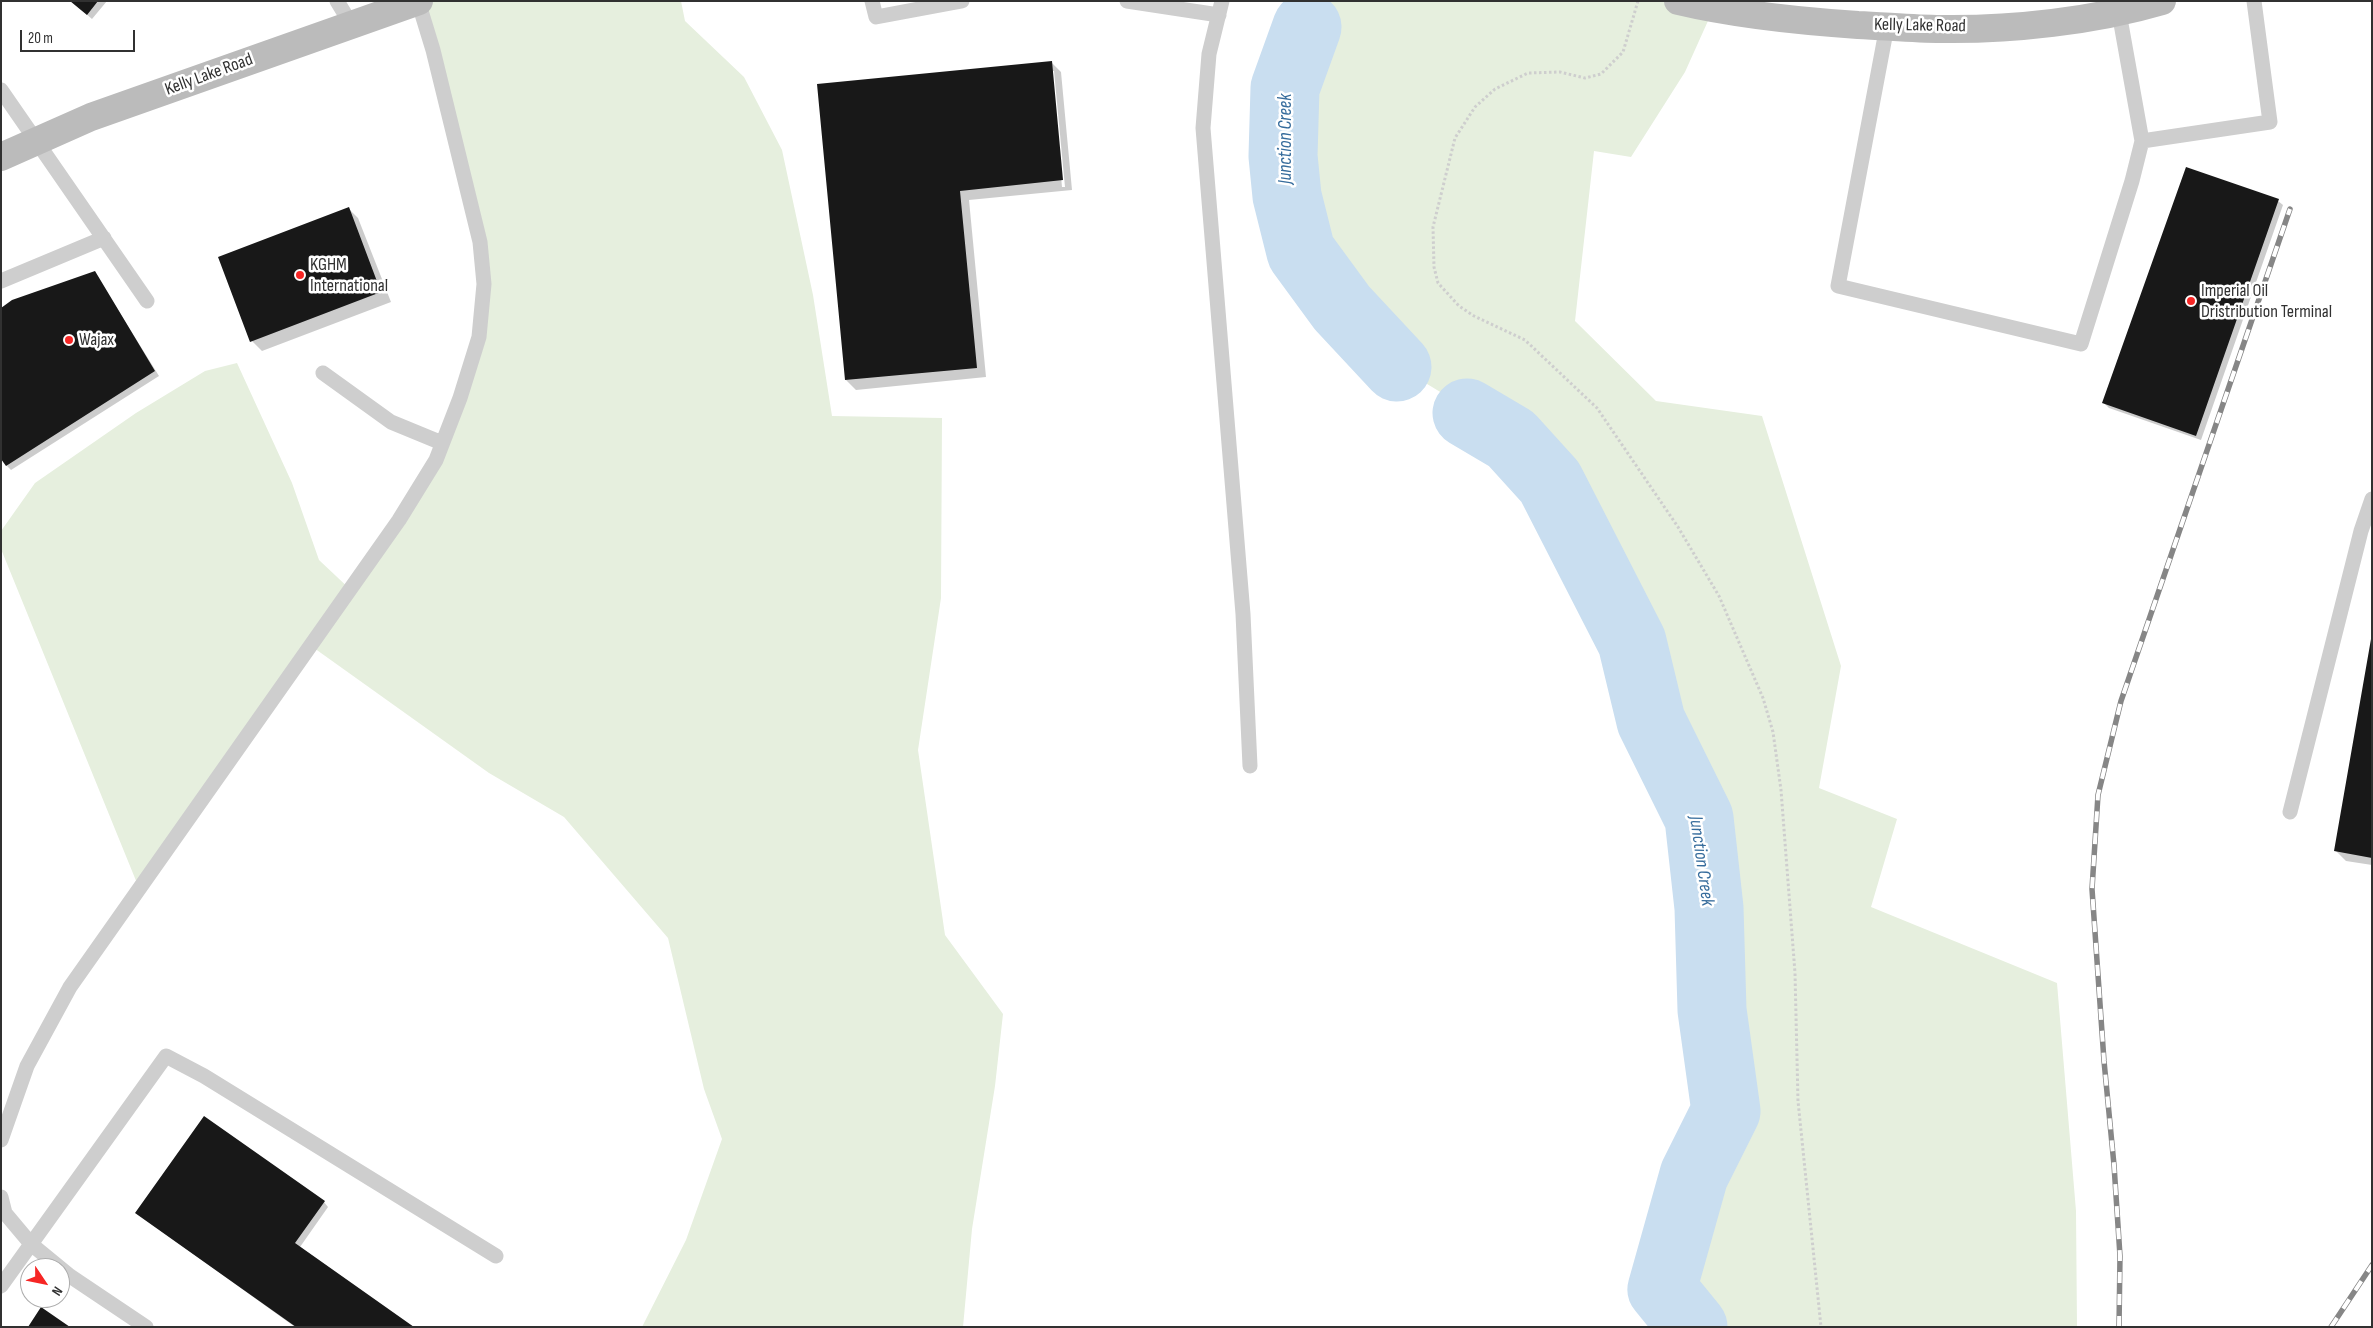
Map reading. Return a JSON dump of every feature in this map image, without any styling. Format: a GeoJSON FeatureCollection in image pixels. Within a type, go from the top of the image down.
{"type":"FeatureCollection","features":[{"type":"Feature","properties":{"kind":"street","name":"Kelly Lake Road"},"geometry":{"type":"LineString","coordinates":[[1,156],[91,117],[418,1]]}},
{"type":"Feature","properties":{"kind":"street","name":"Kelly Lake Road"},"geometry":{"type":"LineString","coordinates":[[1678,1],[1735,7],[1809,22],[1942,30],[2042,24],[2118,7],[2162,1]]}},
{"type":"Feature","properties":{"kind":"lane"},"geometry":{"type":"LineString","coordinates":[[336,1],[352,24]]}},
{"type":"Feature","properties":{"kind":"lane"},"geometry":{"type":"LineString","coordinates":[[1,1140],[27,1066],[70,987],[399,520],[436,460],[460,398],[479,336],[484,284],[480,242],[433,50],[418,1]]}},
{"type":"Feature","properties":{"kind":"lane"},"geometry":{"type":"LineString","coordinates":[[872,1],[876,18],[962,1]]}},
{"type":"Feature","properties":{"kind":"lane"},"geometry":{"type":"LineString","coordinates":[[1126,1],[1220,8],[1210,54],[1203,128],[1243,614],[1250,766]]}},
{"type":"Feature","properties":{"kind":"lane"},"geometry":{"type":"LineString","coordinates":[[2142,141],[2270,122],[2254,1]]}},
{"type":"Feature","properties":{"kind":"lane"},"geometry":{"type":"LineString","coordinates":[[1887,26],[1838,286],[2081,344],[2132,181],[2142,141],[2118,7]]}},
{"type":"Feature","properties":{"kind":"lane"},"geometry":{"type":"LineString","coordinates":[[1,90],[147,301]]}},
{"type":"Feature","properties":{"kind":"lane"},"geometry":{"type":"LineString","coordinates":[[1,281],[104,238]]}},
{"type":"Feature","properties":{"kind":"lane"},"geometry":{"type":"LineString","coordinates":[[323,373],[392,422],[442,443]]}},
{"type":"Feature","properties":{"kind":"lane"},"geometry":{"type":"LineString","coordinates":[[2290,812],[2361,531],[2372,499]]}},
{"type":"Feature","properties":{"kind":"lane"},"geometry":{"type":"LineString","coordinates":[[1,1286],[166,1056],[204,1076],[496,1256]]}},
{"type":"Feature","properties":{"kind":"lane"},"geometry":{"type":"LineString","coordinates":[[1,1197],[5,1213],[31,1244],[70,1276],[146,1327]]}},
{"type":"Feature","properties":{"kind":"path"},"geometry":{"type":"LineString","coordinates":[[1638,1],[1623,52],[1601,74],[1585,78],[1560,72],[1528,73],[1495,89],[1475,107],[1455,138],[1433,228],[1434,267],[1438,283],[1459,306],[1474,316],[1526,340],[1597,408],[1678,527],[1719,596],[1763,698],[1773,732],[1781,790],[1795,973],[1798,1101],[1821,1327]]}},
{"type":"Feature","properties":{"kind":"green space"},"geometry":{"type":"Polygon","coordinates":[[[428,1],[681,1],[685,21],[744,77],[782,150],[813,295],[832,416],[942,418],[941,598],[918,750],[945,935],[1003,1014],[995,1086],[972,1229],[963,1327],[642,1327],[686,1240],[722,1139],[704,1089],[668,938],[564,817],[489,773],[314,648],[141,893],[1,549],[1,531],[35,483],[136,413],[205,371],[237,363],[292,483],[319,560],[353,592],[439,461],[488,284],[421,4],[428,1]]]}},
{"type":"Feature","properties":{"kind":"green space"},"geometry":{"type":"Polygon","coordinates":[[[1314,1],[1662,1],[1712,12],[1685,72],[1631,157],[1594,151],[1575,321],[1656,401],[1762,416],[1841,666],[1819,788],[1897,819],[1871,907],[2057,983],[2076,1211],[2077,1327],[1681,1327],[1686,1314],[1665,1288],[1696,1176],[1729,1112],[1715,1010],[1712,907],[1701,817],[1653,721],[1635,641],[1553,481],[1513,436],[1399,367],[1344,307],[1304,252],[1290,198],[1285,156],[1287,89],[1308,34],[1314,1]]]}},
{"type":"Feature","properties":{"kind":"building"},"geometry":{"type":"Polygon","coordinates":[[[70,1],[98,1],[87,15],[70,1]]]}},
{"type":"Feature","properties":{"kind":"building"},"geometry":{"type":"Polygon","coordinates":[[[1052,61],[1063,180],[960,191],[977,368],[845,380],[817,84],[1052,61]]]}},
{"type":"Feature","properties":{"kind":"building","name":"Imperial Oil Dristribution Terminal"},"geometry":{"type":"Polygon","coordinates":[[[2186,167],[2279,199],[2196,436],[2102,403],[2186,167]]]}},
{"type":"Feature","properties":{"kind":"building","name":"KGHM International"},"geometry":{"type":"Polygon","coordinates":[[[349,207],[381,292],[250,342],[218,257],[349,207]]]}},
{"type":"Feature","properties":{"kind":"building","name":"Wajax"},"geometry":{"type":"Polygon","coordinates":[[[95,271],[155,371],[6,466],[1,459],[1,308],[12,300],[95,271]]]}},
{"type":"Feature","properties":{"kind":"building"},"geometry":{"type":"Polygon","coordinates":[[[2372,639],[2372,858],[2334,851],[2372,639]]]}},
{"type":"Feature","properties":{"kind":"building"},"geometry":{"type":"Polygon","coordinates":[[[204,1116],[325,1201],[295,1243],[414,1327],[296,1327],[135,1213],[204,1116]]]}},
{"type":"Feature","properties":{"kind":"building"},"geometry":{"type":"Polygon","coordinates":[[[40,1308],[42,1308],[70,1327],[28,1327],[40,1308]]]}},
{"type":"Feature","properties":{"kind":"waterway","name":"Junction Creek"},"geometry":{"type":"LineString","coordinates":[[1307,27],[1285,88],[1283,156],[1287,196],[1301,252],[1342,308],[1397,367]]}},
{"type":"Feature","properties":{"kind":"waterway","name":"Junction Creek"},"geometry":{"type":"LineString","coordinates":[[1467,413],[1511,439],[1550,482],[1632,642],[1651,721],[1699,818],[1709,908],[1712,1010],[1726,1111],[1694,1175],[1662,1289],[1693,1327]]}},
{"type":"Feature","properties":{"kind":"railway"},"geometry":{"type":"LineString","coordinates":[[2119,1327],[2120,1256],[2092,889],[2098,795],[2121,701],[2290,209]]}},
{"type":"Feature","properties":{"kind":"railway"},"geometry":{"type":"LineString","coordinates":[[2331,1327],[2372,1265]]}},
{"type":"Feature","properties":{"kind":"place","name":"KGHM International"},"geometry":{"type":"Point","coordinates":[300,275]}},
{"type":"Feature","properties":{"kind":"place","name":"Imperial Oil Dristribution Terminal"},"geometry":{"type":"Point","coordinates":[2191,301]}},
{"type":"Feature","properties":{"kind":"place","name":"Wajax"},"geometry":{"type":"Point","coordinates":[69,340]}}]}
